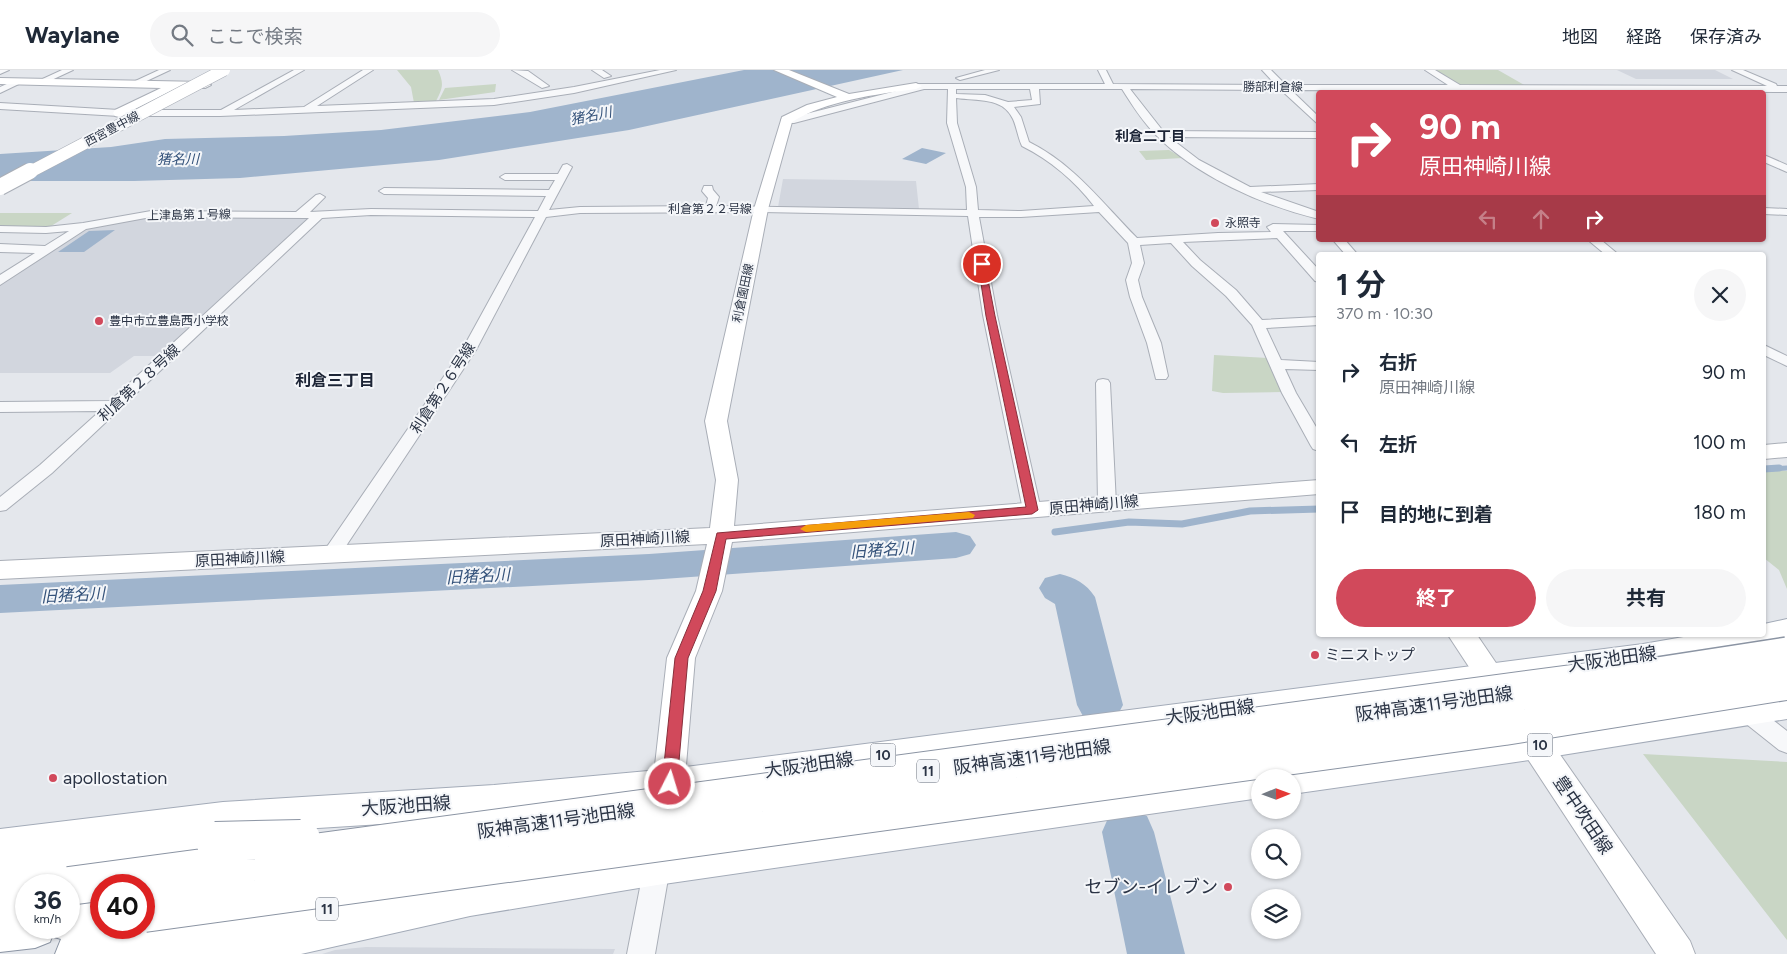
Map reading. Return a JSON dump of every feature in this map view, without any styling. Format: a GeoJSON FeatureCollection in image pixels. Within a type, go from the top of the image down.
{"type":"FeatureCollection","features":[{"type":"Feature","properties":{"kind":"main road","name":"大阪池田線"},"geometry":{"type":"LineString","coordinates":[[1766,634],[1787,630]]}},
{"type":"Feature","properties":{"kind":"main road","name":"大阪池田線"},"geometry":{"type":"LineString","coordinates":[[0,846],[223,818],[494,801],[670,784],[1643,656],[1752,637]]}},
{"type":"Feature","properties":{"kind":"main road","name":"阪神高速11号池田線"},"geometry":{"type":"LineString","coordinates":[[80,885],[1658,673],[1787,652]]}},
{"type":"Feature","properties":{"kind":"main road","name":"阪神高速11号池田線"},"geometry":{"type":"LineString","coordinates":[[155,910],[1504,726],[1787,680]]}},
{"type":"Feature","properties":{"kind":"main road","name":"10"},"geometry":{"type":"LineString","coordinates":[[1301,778],[1537,745],[1787,706]]}},
{"type":"Feature","properties":{"kind":"main road"},"geometry":{"type":"LineString","coordinates":[[209,954],[470,897],[657,867],[1251,785]]}},
{"type":"Feature","properties":{"kind":"main road","name":"11"},"geometry":{"type":"LineString","coordinates":[[0,865],[199,842],[297,839],[708,800]]}},
{"type":"Feature","properties":{"kind":"main road","name":"11"},"geometry":{"type":"LineString","coordinates":[[76,954],[301,914],[576,853]]}},
{"type":"Feature","properties":{"kind":"main road"},"geometry":{"type":"LineString","coordinates":[[0,896],[15,894]]}},
{"type":"Feature","properties":{"kind":"main road"},"geometry":{"type":"LineString","coordinates":[[0,932],[15,930]]}},
{"type":"Feature","properties":{"kind":"street"},"geometry":{"type":"LineString","coordinates":[[0,72],[6,70]]}},
{"type":"Feature","properties":{"kind":"street"},"geometry":{"type":"LineString","coordinates":[[40,82],[68,70]]}},
{"type":"Feature","properties":{"kind":"street"},"geometry":{"type":"LineString","coordinates":[[135,83],[166,70]]}},
{"type":"Feature","properties":{"kind":"street"},"geometry":{"type":"LineString","coordinates":[[118,113],[204,70]]}},
{"type":"Feature","properties":{"kind":"street","name":"西宮豊中線"},"geometry":{"type":"LineString","coordinates":[[0,180],[213,70]]}},
{"type":"Feature","properties":{"kind":"street","name":"西宮豊中線"},"geometry":{"type":"LineString","coordinates":[[0,188],[224,70]]}},
{"type":"Feature","properties":{"kind":"street"},"geometry":{"type":"LineString","coordinates":[[151,113],[233,70]]}},
{"type":"Feature","properties":{"kind":"street"},"geometry":{"type":"LineString","coordinates":[[220,113],[300,70]]}},
{"type":"Feature","properties":{"kind":"street"},"geometry":{"type":"LineString","coordinates":[[304,110],[369,70]]}},
{"type":"Feature","properties":{"kind":"street"},"geometry":{"type":"LineString","coordinates":[[516,70],[526,73],[545,86]]}},
{"type":"Feature","properties":{"kind":"street"},"geometry":{"type":"LineString","coordinates":[[596,70],[607,76]]}},
{"type":"Feature","properties":{"kind":"street"},"geometry":{"type":"LineString","coordinates":[[405,106],[545,86],[635,70]]}},
{"type":"Feature","properties":{"kind":"street"},"geometry":{"type":"LineString","coordinates":[[0,106],[118,113],[220,113],[501,101],[574,90],[672,70]]}},
{"type":"Feature","properties":{"kind":"street"},"geometry":{"type":"LineString","coordinates":[[780,70],[847,97]]}},
{"type":"Feature","properties":{"kind":"street"},"geometry":{"type":"LineString","coordinates":[[938,85],[995,70]]}},
{"type":"Feature","properties":{"kind":"street"},"geometry":{"type":"LineString","coordinates":[[1102,70],[1110,86]]}},
{"type":"Feature","properties":{"kind":"street"},"geometry":{"type":"LineString","coordinates":[[1266,70],[1316,119]]}},
{"type":"Feature","properties":{"kind":"street"},"geometry":{"type":"LineString","coordinates":[[1429,70],[1462,90]]}},
{"type":"Feature","properties":{"kind":"street"},"geometry":{"type":"LineString","coordinates":[[1736,70],[1785,90]]}},
{"type":"Feature","properties":{"kind":"street"},"geometry":{"type":"LineString","coordinates":[[0,81],[205,85]]}},
{"type":"Feature","properties":{"kind":"street"},"geometry":{"type":"LineString","coordinates":[[0,90],[21,81]]}},
{"type":"Feature","properties":{"kind":"street","name":"勝部利倉線"},"geometry":{"type":"LineString","coordinates":[[847,97],[888,90],[938,85],[953,91],[1034,86],[1462,90],[1785,90]]}},
{"type":"Feature","properties":{"kind":"street"},"geometry":{"type":"LineString","coordinates":[[786,120],[794,120],[922,86]]}},
{"type":"Feature","properties":{"kind":"street"},"geometry":{"type":"LineString","coordinates":[[1008,106],[1037,102],[1034,86]]}},
{"type":"Feature","properties":{"kind":"street"},"geometry":{"type":"LineString","coordinates":[[1124,86],[1138,108],[1160,134],[1178,150],[1212,171],[1248,189],[1286,206],[1316,215]]}},
{"type":"Feature","properties":{"kind":"street"},"geometry":{"type":"LineString","coordinates":[[1032,510],[990,316],[970,186],[952,123],[953,91],[1000,101],[1008,106],[1021,128],[1025,144],[1044,153],[1084,186],[1102,209],[1134,242],[1138,263],[1132,280],[1136,297],[1154,343],[1161,376]]}},
{"type":"Feature","properties":{"kind":"street"},"geometry":{"type":"LineString","coordinates":[[786,120],[803,110],[847,97]]}},
{"type":"Feature","properties":{"kind":"street","name":"利倉園田線"},"geometry":{"type":"LineString","coordinates":[[657,867],[670,784],[681,658],[710,591],[727,480],[716,421],[761,209],[786,120]]}},
{"type":"Feature","properties":{"kind":"street"},"geometry":{"type":"LineString","coordinates":[[1160,134],[1316,135]]}},
{"type":"Feature","properties":{"kind":"street"},"geometry":{"type":"LineString","coordinates":[[1766,159],[1787,169]]}},
{"type":"Feature","properties":{"kind":"street","name":"利倉第２６号線"},"geometry":{"type":"LineString","coordinates":[[332,554],[469,350],[565,172],[505,177]]}},
{"type":"Feature","properties":{"kind":"street"},"geometry":{"type":"LineString","coordinates":[[1248,189],[1316,187]]}},
{"type":"Feature","properties":{"kind":"street"},"geometry":{"type":"LineString","coordinates":[[708,188],[707,191],[714,197],[710,209]]}},
{"type":"Feature","properties":{"kind":"street"},"geometry":{"type":"LineString","coordinates":[[384,192],[548,193]]}},
{"type":"Feature","properties":{"kind":"street"},"geometry":{"type":"LineString","coordinates":[[480,213],[498,192]]}},
{"type":"Feature","properties":{"kind":"street"},"geometry":{"type":"LineString","coordinates":[[299,215],[320,196]]}},
{"type":"Feature","properties":{"kind":"street","name":"利倉第２２号線"},"geometry":{"type":"LineString","coordinates":[[319,215],[371,212],[543,214],[580,210],[710,209],[1021,214],[1102,209]]}},
{"type":"Feature","properties":{"kind":"street"},"geometry":{"type":"LineString","coordinates":[[1766,211],[1787,212]]}},
{"type":"Feature","properties":{"kind":"street","name":"上津島第１号線"},"geometry":{"type":"LineString","coordinates":[[0,229],[46,230],[83,226],[151,214],[319,215]]}},
{"type":"Feature","properties":{"kind":"street","name":"利倉第２８号線"},"geometry":{"type":"LineString","coordinates":[[0,506],[46,469],[319,215]]}},
{"type":"Feature","properties":{"kind":"street"},"geometry":{"type":"LineString","coordinates":[[0,281],[83,226]]}},
{"type":"Feature","properties":{"kind":"street"},"geometry":{"type":"LineString","coordinates":[[1316,228],[1273,227],[1316,275]]}},
{"type":"Feature","properties":{"kind":"street"},"geometry":{"type":"LineString","coordinates":[[1134,242],[1279,235]]}},
{"type":"Feature","properties":{"kind":"street"},"geometry":{"type":"LineString","coordinates":[[1174,239],[1196,263],[1232,292],[1258,324],[1289,393],[1316,441]]}},
{"type":"Feature","properties":{"kind":"street"},"geometry":{"type":"LineString","coordinates":[[1341,242],[1349,252]]}},
{"type":"Feature","properties":{"kind":"street"},"geometry":{"type":"LineString","coordinates":[[1597,242],[1609,252]]}},
{"type":"Feature","properties":{"kind":"street"},"geometry":{"type":"LineString","coordinates":[[0,248],[48,250]]}},
{"type":"Feature","properties":{"kind":"street"},"geometry":{"type":"LineString","coordinates":[[1258,324],[1316,321]]}},
{"type":"Feature","properties":{"kind":"street"},"geometry":{"type":"LineString","coordinates":[[1766,350],[1787,362]]}},
{"type":"Feature","properties":{"kind":"street"},"geometry":{"type":"LineString","coordinates":[[1275,364],[1316,366]]}},
{"type":"Feature","properties":{"kind":"street"},"geometry":{"type":"LineString","coordinates":[[1103,383],[1108,504]]}},
{"type":"Feature","properties":{"kind":"street"},"geometry":{"type":"LineString","coordinates":[[0,407],[115,406]]}},
{"type":"Feature","properties":{"kind":"street"},"geometry":{"type":"LineString","coordinates":[[1766,452],[1787,450]]}},
{"type":"Feature","properties":{"kind":"street","name":"原田神崎川線"},"geometry":{"type":"LineString","coordinates":[[0,570],[332,554],[717,553],[1032,510],[1316,487]]}},
{"type":"Feature","properties":{"kind":"street","name":"豊中吹田線"},"geometry":{"type":"LineString","coordinates":[[1463,637],[1677,954]]}},
{"type":"Feature","properties":{"kind":"street"},"geometry":{"type":"LineString","coordinates":[[1748,713],[1787,744]]}},
{"type":"Feature","properties":{"kind":"street"},"geometry":{"type":"LineString","coordinates":[[641,954],[657,867]]}},
{"type":"Feature","properties":{"kind":"shaded area"},"geometry":{"type":"Polygon","coordinates":[[[1617,70],[1715,70],[1733,79],[1636,79],[1617,70]]]}},
{"type":"Feature","properties":{"kind":"shaded area"},"geometry":{"type":"Polygon","coordinates":[[[783,179],[916,181],[919,209],[778,207],[783,179]]]}},
{"type":"Feature","properties":{"kind":"shaded area","name":"豊中市立豊島西小学校"},"geometry":{"type":"Polygon","coordinates":[[[150,216],[309,217],[159,356],[134,356],[110,373],[0,373],[0,285],[81,230],[150,216]]]}},
{"type":"Feature","properties":{"kind":"shaded area"},"geometry":{"type":"Polygon","coordinates":[[[366,947],[615,949],[613,954],[322,954],[335,950],[366,947]]]}},
{"type":"Feature","properties":{"kind":"green space"},"geometry":{"type":"Polygon","coordinates":[[[397,70],[438,70],[442,86],[436,101],[414,103],[411,87],[397,70]]]}},
{"type":"Feature","properties":{"kind":"green space"},"geometry":{"type":"Polygon","coordinates":[[[1435,70],[1498,70],[1526,86],[1462,86],[1435,70]]]}},
{"type":"Feature","properties":{"kind":"green space"},"geometry":{"type":"Polygon","coordinates":[[[496,84],[495,92],[439,100],[445,88],[496,84]]]}},
{"type":"Feature","properties":{"kind":"green space"},"geometry":{"type":"Polygon","coordinates":[[[1169,150],[1183,158],[1146,160],[1139,151],[1169,150]]]}},
{"type":"Feature","properties":{"kind":"green space"},"geometry":{"type":"Polygon","coordinates":[[[0,213],[72,213],[48,228],[0,228],[0,213]]]}},
{"type":"Feature","properties":{"kind":"green space"},"geometry":{"type":"Polygon","coordinates":[[[1214,355],[1268,358],[1282,392],[1223,393],[1212,391],[1214,355]]]}},
{"type":"Feature","properties":{"kind":"green space"},"geometry":{"type":"Polygon","coordinates":[[[1766,468],[1787,471],[1787,589],[1779,570],[1766,560],[1766,468]]]}},
{"type":"Feature","properties":{"kind":"green space"},"geometry":{"type":"Polygon","coordinates":[[[1643,754],[1787,762],[1787,940],[1643,754]]]}},
{"type":"Feature","properties":{"kind":"water","name":"猪名川"},"geometry":{"type":"Polygon","coordinates":[[[744,70],[903,70],[629,130],[439,160],[240,178],[134,181],[0,181],[0,154],[111,147],[165,139],[284,136],[381,130],[530,112],[744,70]]]}},
{"type":"Feature","properties":{"kind":"water"},"geometry":{"type":"Polygon","coordinates":[[[922,148],[946,153],[926,164],[902,159],[922,148]]]}},
{"type":"Feature","properties":{"kind":"water"},"geometry":{"type":"Polygon","coordinates":[[[115,230],[84,252],[58,252],[89,231],[115,230]]]}},
{"type":"Feature","properties":{"kind":"waterway","name":"旧猪名川"},"geometry":{"type":"LineString","coordinates":[[1766,469],[1779,468]]}},
{"type":"Feature","properties":{"kind":"waterway","name":"旧猪名川"},"geometry":{"type":"LineString","coordinates":[[1766,469],[1787,468]]}},
{"type":"Feature","properties":{"kind":"waterway","name":"旧猪名川"},"geometry":{"type":"LineString","coordinates":[[1055,532],[1129,522],[1182,524],[1250,511],[1316,509]]}},
{"type":"Feature","properties":{"kind":"waterway","name":"旧猪名川"},"geometry":{"type":"LineString","coordinates":[[0,599],[649,567],[956,545]]}},
{"type":"Feature","properties":{"kind":"waterway"},"geometry":{"type":"LineString","coordinates":[[1060,588],[1074,597],[1100,705]]}},
{"type":"Feature","properties":{"kind":"waterway"},"geometry":{"type":"LineString","coordinates":[[1128,832],[1156,954]]}},
{"type":"Feature","properties":{"kind":"slow traffic"},"geometry":{"type":"LineString","coordinates":[[806,529],[969,515]]}},
{"type":"Feature","properties":{"kind":"place","name":"永照寺"},"geometry":{"type":"Point","coordinates":[1215,223]}},
{"type":"Feature","properties":{"kind":"place","name":"豊中市立豊島西小学校"},"geometry":{"type":"Point","coordinates":[99,321]}},
{"type":"Feature","properties":{"kind":"place","name":"ミニストップ"},"geometry":{"type":"Point","coordinates":[1315,655]}},
{"type":"Feature","properties":{"kind":"place","name":"apollostation"},"geometry":{"type":"Point","coordinates":[53,778]}},
{"type":"Feature","properties":{"kind":"place","name":"セブン-イレブン"},"geometry":{"type":"Point","coordinates":[1228,887]}},
{"type":"Feature","properties":{"kind":"district","name":"利倉二丁目"},"geometry":{"type":"Point","coordinates":[1150,136]}},
{"type":"Feature","properties":{"kind":"district","name":"利倉三丁目"},"geometry":{"type":"Point","coordinates":[335,380]}},
{"type":"Feature","properties":{"kind":"route"},"geometry":{"type":"LineString","coordinates":[[670,784],[681,658],[710,591],[721,536],[1032,510],[1014,416],[990,316],[982,264]]}}]}
